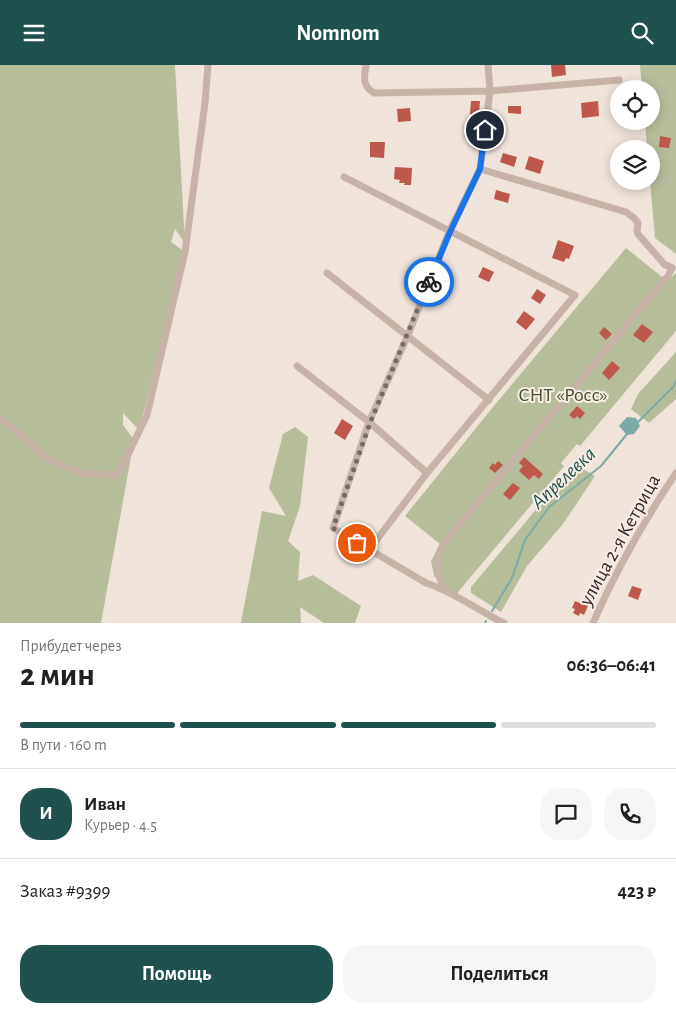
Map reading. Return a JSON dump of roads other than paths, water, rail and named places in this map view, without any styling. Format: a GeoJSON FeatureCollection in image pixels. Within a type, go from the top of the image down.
{"type":"FeatureCollection","features":[{"type":"Feature","properties":{"kind":"street"},"geometry":{"type":"LineString","coordinates":[[0,418],[50,460],[84,474],[118,475],[147,415],[185,252],[205,103],[208,65]]}},
{"type":"Feature","properties":{"kind":"street"},"geometry":{"type":"LineString","coordinates":[[366,65],[364,81],[368,89],[374,93],[389,94],[490,91],[610,81]]}},
{"type":"Feature","properties":{"kind":"street"},"geometry":{"type":"LineString","coordinates":[[488,65],[490,91],[480,169],[450,232],[370,423],[333,528],[426,583],[443,589],[504,623]]}},
{"type":"Feature","properties":{"kind":"street"},"geometry":{"type":"LineString","coordinates":[[443,589],[437,569],[437,555],[444,543],[668,276],[672,268],[664,264],[638,234],[638,223],[626,213],[480,169]]}},
{"type":"Feature","properties":{"kind":"street"},"geometry":{"type":"LineString","coordinates":[[344,177],[575,295],[427,473],[369,550]]}},
{"type":"Feature","properties":{"kind":"street"},"geometry":{"type":"LineString","coordinates":[[327,273],[489,400]]}},
{"type":"Feature","properties":{"kind":"street"},"geometry":{"type":"LineString","coordinates":[[297,366],[370,423],[427,473]]}},
{"type":"Feature","properties":{"kind":"street","name":"улица 2-я Кетрица"},"geometry":{"type":"LineString","coordinates":[[593,623],[611,581],[650,511],[676,473]]}},
{"type":"Feature","properties":{"kind":"water"},"geometry":{"type":"Polygon","coordinates":[[[627,417],[636,418],[640,426],[634,434],[627,435],[619,426],[627,417]]]}},
{"type":"Feature","properties":{"kind":"waterway","name":"Апрелевка"},"geometry":{"type":"LineString","coordinates":[[637,423],[673,387],[676,381]]}},
{"type":"Feature","properties":{"kind":"waterway","name":"Апрелевка"},"geometry":{"type":"LineString","coordinates":[[492,611],[512,578],[525,540],[549,507],[601,466],[627,434]]}},
{"type":"Feature","properties":{"kind":"park label","name":"СНТ «Росс»"},"geometry":{"type":"Point","coordinates":[563,395]}}]}
